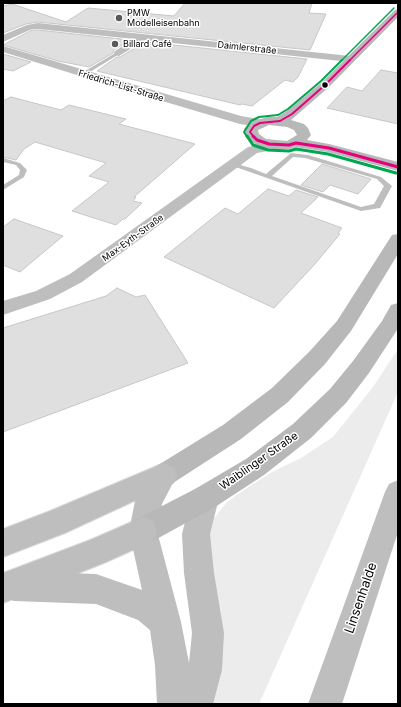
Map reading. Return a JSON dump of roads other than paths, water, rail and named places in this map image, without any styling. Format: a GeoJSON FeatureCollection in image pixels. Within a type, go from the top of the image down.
{"type":"FeatureCollection","features":[{"type":"Feature","properties":{"kind":"main road"},"geometry":{"type":"LineString","coordinates":[[280,121],[292,114],[398,12]]}},
{"type":"Feature","properties":{"kind":"main road"},"geometry":{"type":"LineString","coordinates":[[292,114],[300,135]]}},
{"type":"Feature","properties":{"kind":"main road","name":"Friedrich-List-Straße"},"geometry":{"type":"LineString","coordinates":[[300,135],[279,145],[269,144],[255,136],[280,121],[292,124],[300,135],[329,148],[394,163],[398,171]]}},
{"type":"Feature","properties":{"kind":"main road"},"geometry":{"type":"LineString","coordinates":[[3,543],[56,523],[164,475],[232,432],[280,395],[317,358],[344,326],[398,239]]}},
{"type":"Feature","properties":{"kind":"main road","name":"Waiblinger Straße"},"geometry":{"type":"LineString","coordinates":[[143,531],[205,498],[255,467],[302,431],[338,396],[361,368],[390,325],[398,310]]}},
{"type":"Feature","properties":{"kind":"main road"},"geometry":{"type":"LineString","coordinates":[[164,475],[149,500],[143,531],[165,622],[172,665],[174,704]]}},
{"type":"Feature","properties":{"kind":"main road"},"geometry":{"type":"LineString","coordinates":[[195,704],[205,670],[208,633],[199,573],[196,534],[205,498]]}},
{"type":"Feature","properties":{"kind":"main road"},"geometry":{"type":"LineString","coordinates":[[7,587],[94,553],[143,531]]}},
{"type":"Feature","properties":{"kind":"main road"},"geometry":{"type":"LineString","coordinates":[[7,587],[96,589],[148,608],[165,622]]}},
{"type":"Feature","properties":{"kind":"street","name":"Daimlerstraße"},"geometry":{"type":"LineString","coordinates":[[3,39],[34,26],[350,59]]}},
{"type":"Feature","properties":{"kind":"street"},"geometry":{"type":"LineString","coordinates":[[42,37],[61,28]]}},
{"type":"Feature","properties":{"kind":"street"},"geometry":{"type":"LineString","coordinates":[[119,53],[144,37]]}},
{"type":"Feature","properties":{"kind":"street"},"geometry":{"type":"LineString","coordinates":[[6,50],[23,46]]}},
{"type":"Feature","properties":{"kind":"street","name":"Friedrich-List-Straße"},"geometry":{"type":"LineString","coordinates":[[6,50],[240,120],[255,136]]}},
{"type":"Feature","properties":{"kind":"street","name":"Max-Eyth-Straße"},"geometry":{"type":"LineString","coordinates":[[3,308],[43,295],[76,278],[233,165],[255,136]]}},
{"type":"Feature","properties":{"kind":"street","name":"Linsenhalde"},"geometry":{"type":"LineString","coordinates":[[325,704],[398,492]]}},
{"type":"Feature","properties":{"kind":"lane"},"geometry":{"type":"LineString","coordinates":[[83,74],[119,53]]}},
{"type":"Feature","properties":{"kind":"lane"},"geometry":{"type":"LineString","coordinates":[[233,165],[267,177],[361,209],[377,206],[388,186],[379,178],[306,156],[291,155],[267,177]]}},
{"type":"Feature","properties":{"kind":"lane"},"geometry":{"type":"LineString","coordinates":[[3,160],[18,164],[24,170],[22,176],[3,188]]}},
{"type":"Feature","properties":{"kind":"place","name":"PMW Modelleisenbahn"},"geometry":{"type":"Point","coordinates":[119,18]}},
{"type":"Feature","properties":{"kind":"place","name":"Billard Café"},"geometry":{"type":"Point","coordinates":[115,44]}}]}
